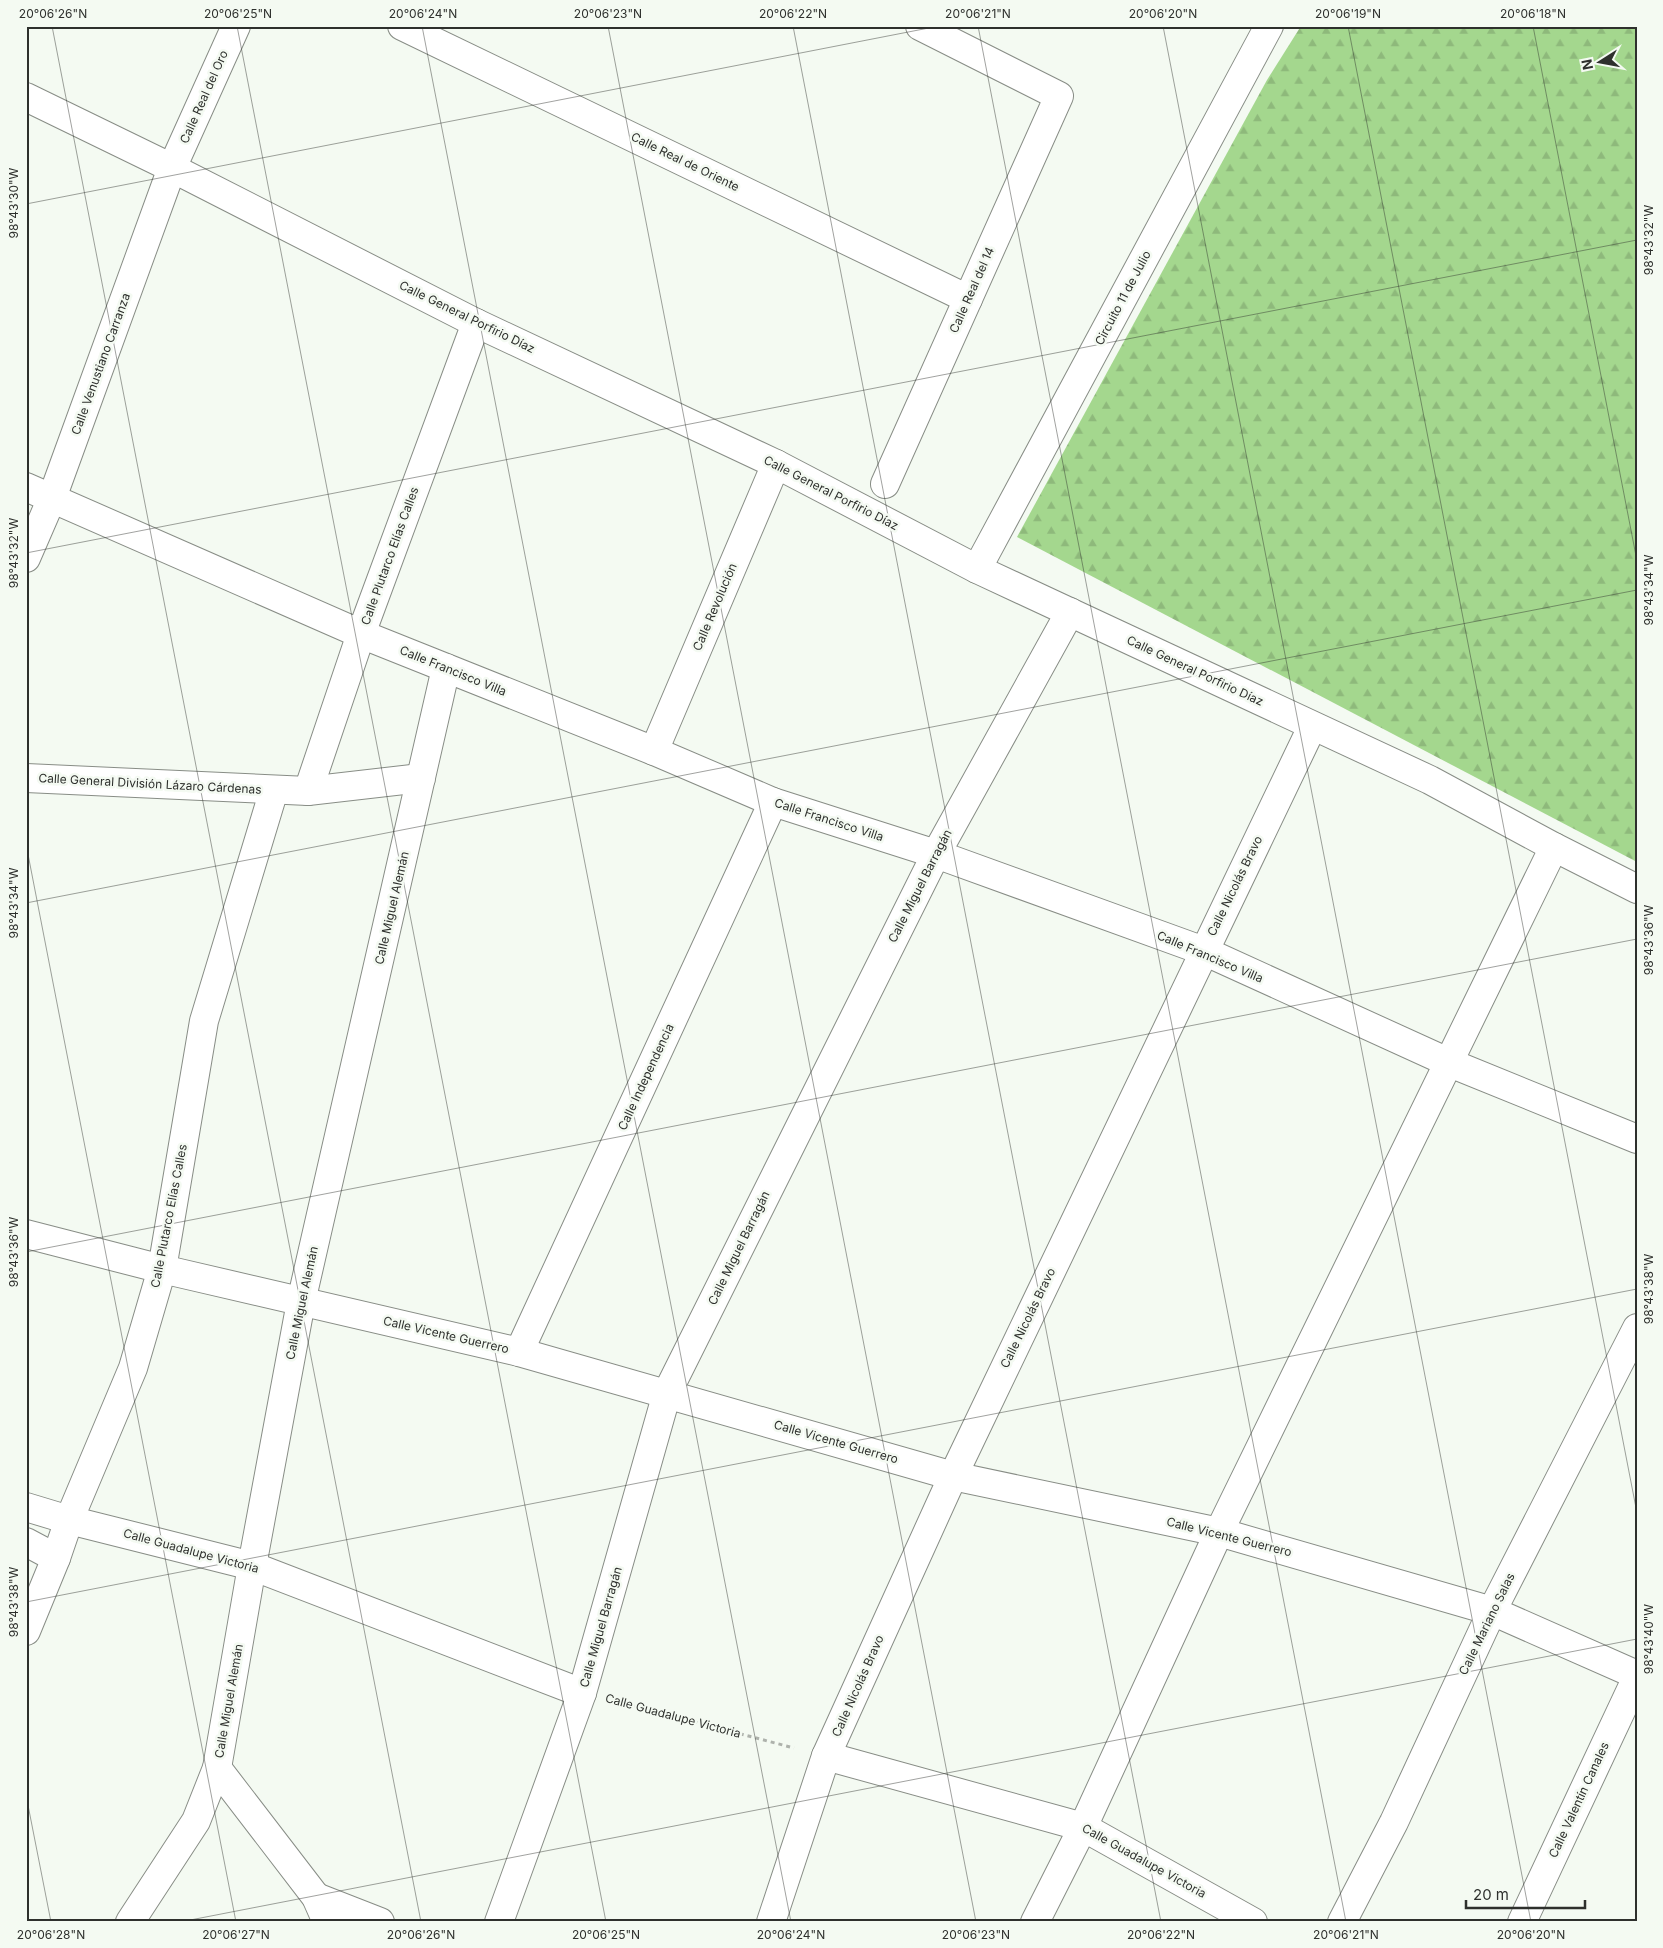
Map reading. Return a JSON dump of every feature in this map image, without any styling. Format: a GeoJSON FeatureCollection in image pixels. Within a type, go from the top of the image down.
{"type":"FeatureCollection","features":[{"type":"Feature","properties":{"kind":"street","name":"Calle Real del Oro"},"geometry":{"type":"LineString","coordinates":[[172,168],[236,26]]}},
{"type":"Feature","properties":{"kind":"street","name":"Calle Real de Oriente"},"geometry":{"type":"LineString","coordinates":[[402,26],[968,299]]}},
{"type":"Feature","properties":{"kind":"street","name":"Calle Real del 14"},"geometry":{"type":"LineString","coordinates":[[885,484],[1059,96],[920,26]]}},
{"type":"Feature","properties":{"kind":"street","name":"Circuito 11 de Julio"},"geometry":{"type":"LineString","coordinates":[[978,569],[1270,26]]}},
{"type":"Feature","properties":{"kind":"street","name":"Calle General Porfirio Díaz"},"geometry":{"type":"LineString","coordinates":[[26,97],[172,168],[476,323],[776,464],[978,569],[1430,780],[1554,847],[1637,889]]}},
{"type":"Feature","properties":{"kind":"street","name":"Calle Venustiano Carranza"},"geometry":{"type":"LineString","coordinates":[[26,558],[52,498],[172,168]]}},
{"type":"Feature","properties":{"kind":"street","name":"Calle Plutarco Elías Calles"},"geometry":{"type":"LineString","coordinates":[[308,791],[361,634],[476,323]]}},
{"type":"Feature","properties":{"kind":"street","name":"Calle Revolución"},"geometry":{"type":"LineString","coordinates":[[654,751],[776,464]]}},
{"type":"Feature","properties":{"kind":"street","name":"Calle Francisco Villa"},"geometry":{"type":"LineString","coordinates":[[26,487],[361,634],[654,751],[773,802],[936,854],[1204,952],[1450,1063],[1637,1139]]}},
{"type":"Feature","properties":{"kind":"street","name":"Calle Miguel Barragán"},"geometry":{"type":"LineString","coordinates":[[499,1922],[582,1693],[667,1393],[936,854],[1070,612]]}},
{"type":"Feature","properties":{"kind":"street","name":"Calle Miguel Alemán"},"geometry":{"type":"LineString","coordinates":[[130,1922],[196,1821],[217,1768],[301,1302],[446,668]]}},
{"type":"Feature","properties":{"kind":"street","name":"Calle Nicolás Bravo"},"geometry":{"type":"LineString","coordinates":[[771,1922],[826,1756],[952,1476],[1312,726]]}},
{"type":"Feature","properties":{"kind":"street","name":"Calle General División Lázaro Cárdenas"},"geometry":{"type":"LineString","coordinates":[[26,778],[308,791],[421,778]]}},
{"type":"Feature","properties":{"kind":"street","name":"Calle Plutarco Elías Calles"},"geometry":{"type":"LineString","coordinates":[[26,1631],[56,1558],[69,1520],[134,1368],[162,1269],[204,1021],[274,790]]}},
{"type":"Feature","properties":{"kind":"street","name":"Calle Independencia"},"geometry":{"type":"LineString","coordinates":[[519,1352],[773,802]]}},
{"type":"Feature","properties":{"kind":"street"},"geometry":{"type":"LineString","coordinates":[[1035,1922],[1083,1827],[1218,1532],[1450,1063],[1554,847]]}},
{"type":"Feature","properties":{"kind":"street","name":"Calle Vicente Guerrero"},"geometry":{"type":"LineString","coordinates":[[26,1234],[162,1269],[519,1352],[952,1476],[1218,1532],[1492,1611],[1637,1676]]}},
{"type":"Feature","properties":{"kind":"street","name":"Calle Mariano Salas"},"geometry":{"type":"LineString","coordinates":[[1342,1922],[1394,1822],[1492,1611],[1637,1328]]}},
{"type":"Feature","properties":{"kind":"street","name":"Calle Guadalupe Victoria"},"geometry":{"type":"LineString","coordinates":[[26,1507],[69,1520],[252,1566],[582,1693]]}},
{"type":"Feature","properties":{"kind":"street"},"geometry":{"type":"LineString","coordinates":[[26,1542],[56,1558]]}},
{"type":"Feature","properties":{"kind":"street","name":"Calle Valentín Canales"},"geometry":{"type":"LineString","coordinates":[[1522,1922],[1637,1676]]}},
{"type":"Feature","properties":{"kind":"street","name":"Calle Guadalupe Victoria"},"geometry":{"type":"LineString","coordinates":[[826,1756],[1083,1827],[1254,1922]]}},
{"type":"Feature","properties":{"kind":"street"},"geometry":{"type":"LineString","coordinates":[[217,1768],[316,1897],[327,1922]]}},
{"type":"Feature","properties":{"kind":"street"},"geometry":{"type":"LineString","coordinates":[[316,1897],[380,1922]]}},
{"type":"Feature","properties":{"kind":"path","name":"Calle Guadalupe Victoria"},"geometry":{"type":"LineString","coordinates":[[582,1693],[826,1756]]}},
{"type":"Feature","properties":{"kind":"green space"},"geometry":{"type":"Polygon","coordinates":[[[1301,26],[1637,26],[1637,862],[1017,537],[1267,80],[1301,26]]]}}]}
